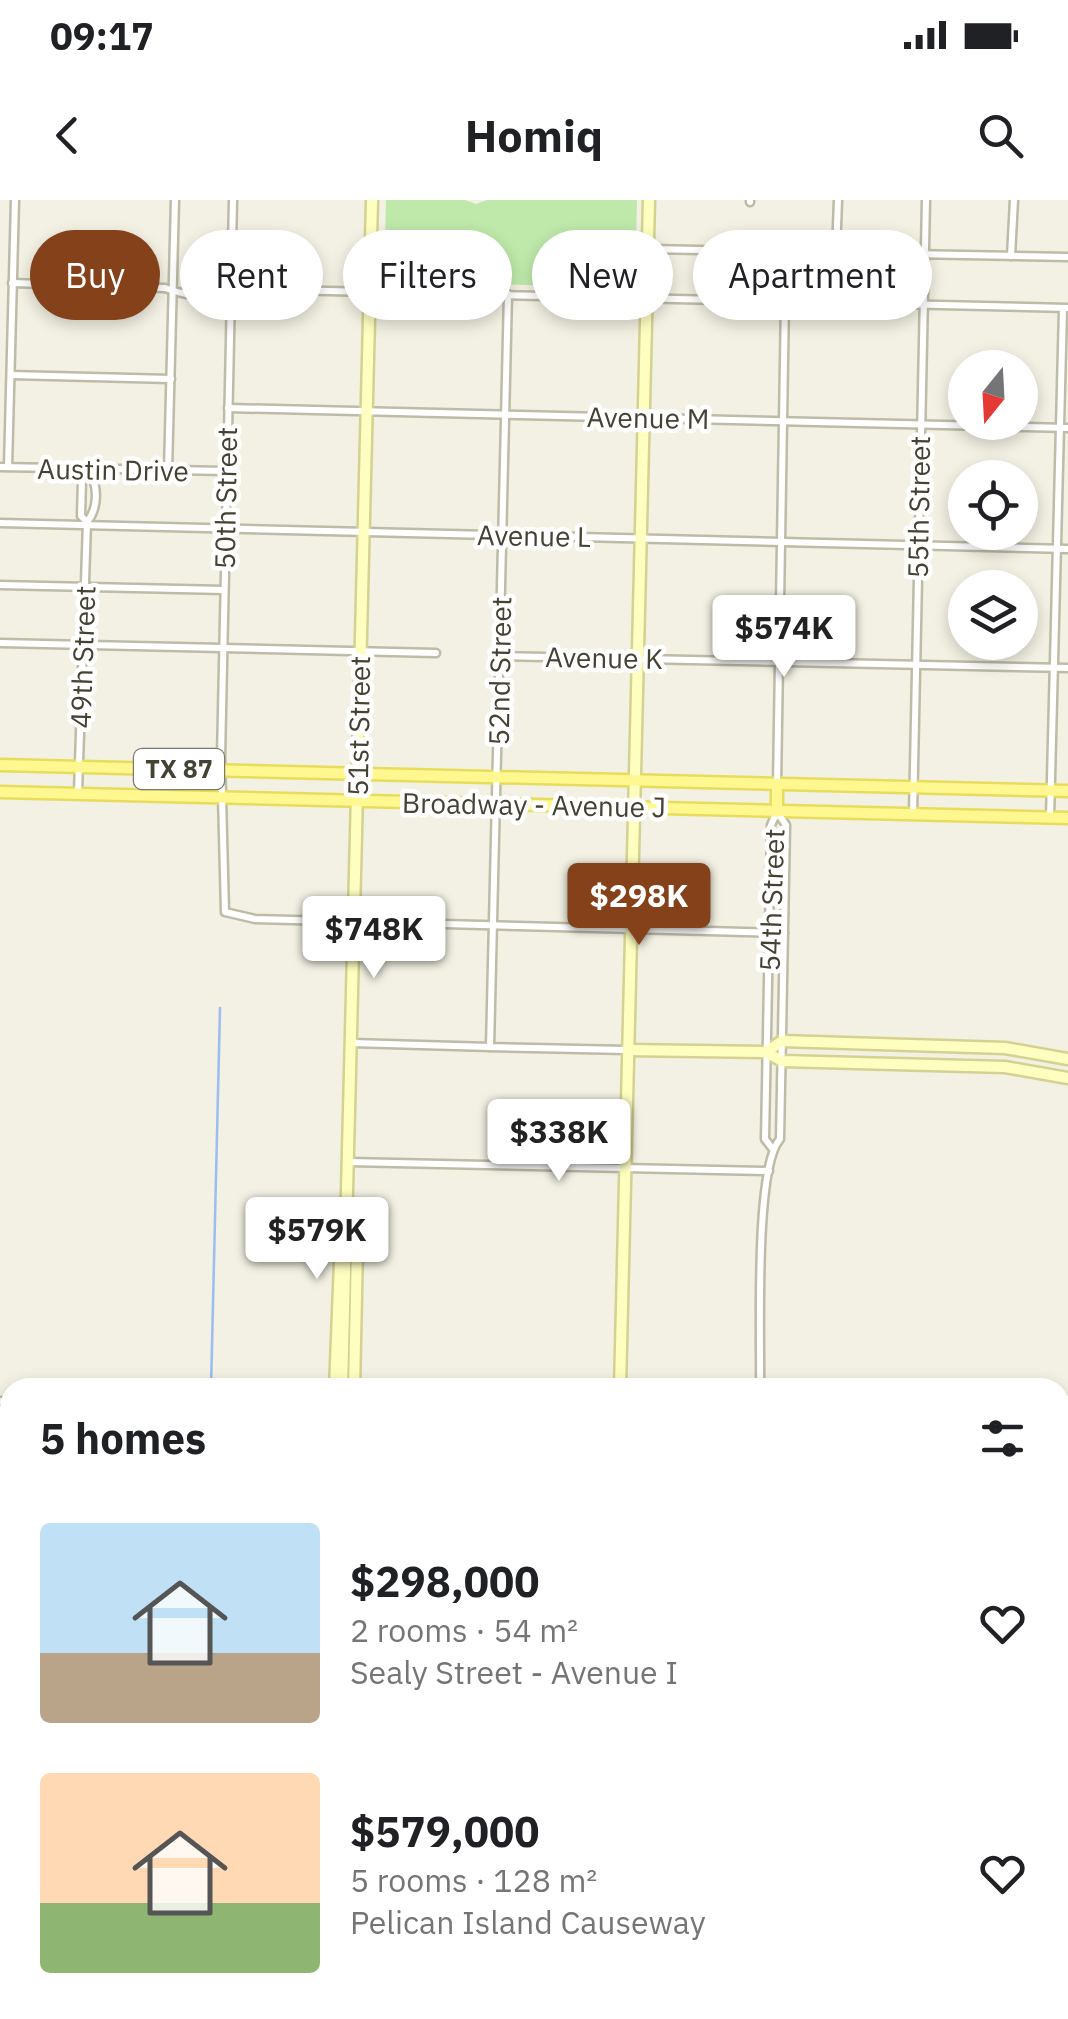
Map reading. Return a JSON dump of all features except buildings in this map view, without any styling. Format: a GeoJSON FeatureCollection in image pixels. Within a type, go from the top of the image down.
{"type":"FeatureCollection","features":[{"type":"Feature","properties":{"kind":"main road","name":"Broadway - Avenue J"},"geometry":{"type":"LineString","coordinates":[[0,765],[1068,792]]}},
{"type":"Feature","properties":{"kind":"main road"},"geometry":{"type":"LineString","coordinates":[[776,785],[777,812]]}},
{"type":"Feature","properties":{"kind":"main road","name":"Broadway - Avenue J"},"geometry":{"type":"LineString","coordinates":[[0,792],[1068,818]]}},
{"type":"Feature","properties":{"kind":"street"},"geometry":{"type":"LineString","coordinates":[[4,467],[11,375],[15,200]]}},
{"type":"Feature","properties":{"kind":"street"},"geometry":{"type":"LineString","coordinates":[[168,471],[175,200]]}},
{"type":"Feature","properties":{"kind":"street","name":"50th Street"},"geometry":{"type":"LineString","coordinates":[[232,230],[233,200]]}},
{"type":"Feature","properties":{"kind":"street","name":"51st Street"},"geometry":{"type":"LineString","coordinates":[[371,230],[372,200]]}},
{"type":"Feature","properties":{"kind":"street"},"geometry":{"type":"LineString","coordinates":[[648,230],[649,200]]}},
{"type":"Feature","properties":{"kind":"street"},"geometry":{"type":"LineString","coordinates":[[837,230],[838,200]]}},
{"type":"Feature","properties":{"kind":"street","name":"55th Street"},"geometry":{"type":"LineString","coordinates":[[925,230],[926,200]]}},
{"type":"Feature","properties":{"kind":"street"},"geometry":{"type":"LineString","coordinates":[[1011,256],[1014,200]]}},
{"type":"Feature","properties":{"kind":"street"},"geometry":{"type":"LineString","coordinates":[[932,254],[1068,257]]}},
{"type":"Feature","properties":{"kind":"street"},"geometry":{"type":"LineString","coordinates":[[12,283],[180,291]]}},
{"type":"Feature","properties":{"kind":"street"},"geometry":{"type":"LineString","coordinates":[[932,305],[1066,308],[1050,818]]}},
{"type":"Feature","properties":{"kind":"street","name":"50th Street"},"geometry":{"type":"LineString","coordinates":[[230,320],[220,770],[225,912],[255,919],[356,922]]}},
{"type":"Feature","properties":{"kind":"street","name":"51st Street"},"geometry":{"type":"LineString","coordinates":[[339,1378],[356,922],[369,320]]}},
{"type":"Feature","properties":{"kind":"street","name":"52nd Street"},"geometry":{"type":"LineString","coordinates":[[490,1047],[508,320]]}},
{"type":"Feature","properties":{"kind":"street"},"geometry":{"type":"LineString","coordinates":[[620,1378],[646,320]]}},
{"type":"Feature","properties":{"kind":"street"},"geometry":{"type":"LineString","coordinates":[[776,785],[785,320]]}},
{"type":"Feature","properties":{"kind":"street","name":"55th Street"},"geometry":{"type":"LineString","coordinates":[[914,814],[923,320]]}},
{"type":"Feature","properties":{"kind":"street"},"geometry":{"type":"LineString","coordinates":[[0,346],[11,346]]}},
{"type":"Feature","properties":{"kind":"street"},"geometry":{"type":"LineString","coordinates":[[11,375],[171,379]]}},
{"type":"Feature","properties":{"kind":"street","name":"Avenue M"},"geometry":{"type":"LineString","coordinates":[[228,408],[1064,428]]}},
{"type":"Feature","properties":{"kind":"street","name":"Austin Drive"},"geometry":{"type":"LineString","coordinates":[[4,467],[227,471]]}},
{"type":"Feature","properties":{"kind":"street","name":"49th Street"},"geometry":{"type":"LineString","coordinates":[[78,793],[87,523],[94,514],[96,482],[89,471],[82,480],[81,516],[87,523]]}},
{"type":"Feature","properties":{"kind":"street","name":"Avenue L"},"geometry":{"type":"LineString","coordinates":[[0,524],[226,526],[1068,549]]}},
{"type":"Feature","properties":{"kind":"street"},"geometry":{"type":"LineString","coordinates":[[0,585],[224,590]]}},
{"type":"Feature","properties":{"kind":"street"},"geometry":{"type":"LineString","coordinates":[[0,643],[436,652]]}},
{"type":"Feature","properties":{"kind":"street","name":"Avenue K"},"geometry":{"type":"LineString","coordinates":[[500,656],[1068,668]]}},
{"type":"Feature","properties":{"kind":"street","name":"54th Street"},"geometry":{"type":"LineString","coordinates":[[772,1148],[765,1139],[766,1052],[771,825],[777,812]]}},
{"type":"Feature","properties":{"kind":"street","name":"54th Street"},"geometry":{"type":"LineString","coordinates":[[760,1378],[764,1208],[772,1148],[780,1139],[786,825],[777,812]]}},
{"type":"Feature","properties":{"kind":"street"},"geometry":{"type":"LineString","coordinates":[[356,922],[784,933]]}},
{"type":"Feature","properties":{"kind":"street"},"geometry":{"type":"LineString","coordinates":[[766,1052],[782,1041],[1005,1048],[1068,1058]]}},
{"type":"Feature","properties":{"kind":"street"},"geometry":{"type":"LineString","coordinates":[[352,1043],[766,1052],[782,1061],[1005,1066],[1068,1078]]}},
{"type":"Feature","properties":{"kind":"street"},"geometry":{"type":"LineString","coordinates":[[904,1046],[904,1064]]}},
{"type":"Feature","properties":{"kind":"street"},"geometry":{"type":"LineString","coordinates":[[1005,1048],[1005,1066]]}},
{"type":"Feature","properties":{"kind":"street"},"geometry":{"type":"LineString","coordinates":[[349,1162],[770,1170]]}},
{"type":"Feature","properties":{"kind":"street"},"geometry":{"type":"LineString","coordinates":[[338,1378],[337,1254],[348,1181]]}},
{"type":"Feature","properties":{"kind":"street"},"geometry":{"type":"LineString","coordinates":[[348,1181],[357,1248],[354,1378]]}},
{"type":"Feature","properties":{"kind":"green space"},"geometry":{"type":"Polygon","coordinates":[[[386,200],[465,200],[476,204],[487,200],[637,200],[636,230],[532,230],[532,285],[512,285],[512,230],[385,230],[386,200]]]}},
{"type":"Feature","properties":{"kind":"waterway"},"geometry":{"type":"LineString","coordinates":[[211,1378],[220,1008]]}}]}
